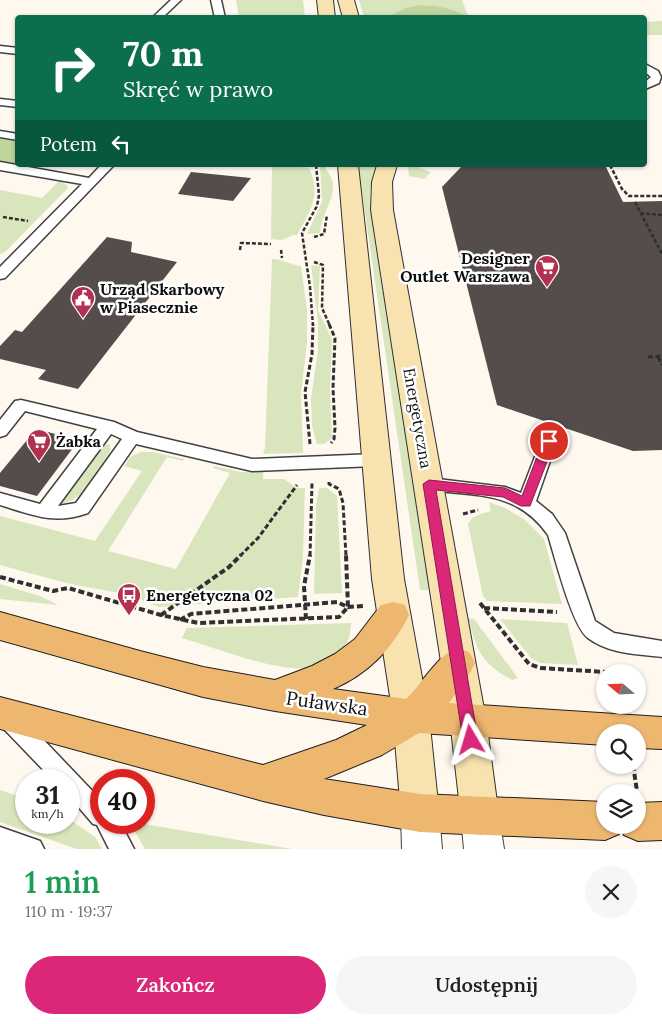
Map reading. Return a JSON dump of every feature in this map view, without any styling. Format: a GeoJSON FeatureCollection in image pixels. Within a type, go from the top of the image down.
{"type":"FeatureCollection","features":[{"type":"Feature","properties":{"kind":"main road"},"geometry":{"type":"LineString","coordinates":[[275,696],[317,680],[349,663],[366,650],[393,614]]}},
{"type":"Feature","properties":{"kind":"main road","name":"Puławska"},"geometry":{"type":"LineString","coordinates":[[0,626],[140,666],[203,682],[275,696],[411,716],[662,733]]}},
{"type":"Feature","properties":{"kind":"main road"},"geometry":{"type":"LineString","coordinates":[[263,783],[337,756],[385,735],[424,705],[458,662]]}},
{"type":"Feature","properties":{"kind":"main road"},"geometry":{"type":"LineString","coordinates":[[2,714],[263,783],[324,797],[421,831],[482,833],[596,822]]}},
{"type":"Feature","properties":{"kind":"main road"},"geometry":{"type":"LineString","coordinates":[[646,822],[662,822]]}},
{"type":"Feature","properties":{"kind":"street"},"geometry":{"type":"LineString","coordinates":[[324,0],[326,15]]}},
{"type":"Feature","properties":{"kind":"street"},"geometry":{"type":"LineString","coordinates":[[346,0],[350,15]]}},
{"type":"Feature","properties":{"kind":"street"},"geometry":{"type":"LineString","coordinates":[[348,167],[375,460],[393,614],[411,716],[421,831]]}},
{"type":"Feature","properties":{"kind":"street","name":"Energetyczna"},"geometry":{"type":"LineString","coordinates":[[386,167],[382,182],[382,210],[468,720],[482,833]]}},
{"type":"Feature","properties":{"kind":"lane"},"geometry":{"type":"LineString","coordinates":[[159,15],[176,0]]}},
{"type":"Feature","properties":{"kind":"lane"},"geometry":{"type":"LineString","coordinates":[[216,0],[219,15]]}},
{"type":"Feature","properties":{"kind":"lane"},"geometry":{"type":"LineString","coordinates":[[0,49],[15,51]]}},
{"type":"Feature","properties":{"kind":"lane"},"geometry":{"type":"LineString","coordinates":[[647,68],[656,77],[655,81],[647,85]]}},
{"type":"Feature","properties":{"kind":"lane"},"geometry":{"type":"LineString","coordinates":[[0,102],[15,104]]}},
{"type":"Feature","properties":{"kind":"lane"},"geometry":{"type":"LineString","coordinates":[[0,134],[15,136]]}},
{"type":"Feature","properties":{"kind":"lane"},"geometry":{"type":"LineString","coordinates":[[0,166],[91,182]]}},
{"type":"Feature","properties":{"kind":"lane"},"geometry":{"type":"LineString","coordinates":[[2,272],[106,167]]}},
{"type":"Feature","properties":{"kind":"lane"},"geometry":{"type":"LineString","coordinates":[[0,431],[21,405],[108,426],[132,436],[252,465],[375,460]]}},
{"type":"Feature","properties":{"kind":"lane"},"geometry":{"type":"LineString","coordinates":[[45,512],[108,426]]}},
{"type":"Feature","properties":{"kind":"lane"},"geometry":{"type":"LineString","coordinates":[[0,500],[56,514],[73,512],[82,508],[132,436]]}},
{"type":"Feature","properties":{"kind":"lane"},"geometry":{"type":"LineString","coordinates":[[526,503],[549,441]]}},
{"type":"Feature","properties":{"kind":"lane"},"geometry":{"type":"LineString","coordinates":[[429,484],[505,492],[526,503],[546,519],[556,533],[587,625],[594,633],[615,642],[662,648]]}},
{"type":"Feature","properties":{"kind":"lane"},"geometry":{"type":"LineString","coordinates":[[2,714],[57,769]]}},
{"type":"Feature","properties":{"kind":"lane"},"geometry":{"type":"LineString","coordinates":[[80,793],[90,804]]}},
{"type":"Feature","properties":{"kind":"lane"},"geometry":{"type":"LineString","coordinates":[[113,834],[122,849]]}},
{"type":"Feature","properties":{"kind":"lane"},"geometry":{"type":"LineString","coordinates":[[0,838],[32,849]]}},
{"type":"Feature","properties":{"kind":"path"},"geometry":{"type":"LineString","coordinates":[[310,446],[305,392],[312,354],[313,330],[310,287],[302,233],[317,206],[319,195],[316,167]]}},
{"type":"Feature","properties":{"kind":"path"},"geometry":{"type":"LineString","coordinates":[[611,167],[622,189],[629,196],[662,196]]}},
{"type":"Feature","properties":{"kind":"path"},"geometry":{"type":"LineString","coordinates":[[634,202],[662,254]]}},
{"type":"Feature","properties":{"kind":"path"},"geometry":{"type":"LineString","coordinates":[[640,213],[662,215]]}},
{"type":"Feature","properties":{"kind":"path"},"geometry":{"type":"LineString","coordinates":[[3,216],[29,221]]}},
{"type":"Feature","properties":{"kind":"path"},"geometry":{"type":"LineString","coordinates":[[240,250],[241,243],[271,244]]}},
{"type":"Feature","properties":{"kind":"path"},"geometry":{"type":"LineString","coordinates":[[281,250],[282,258]]}},
{"type":"Feature","properties":{"kind":"path"},"geometry":{"type":"LineString","coordinates":[[314,262],[323,265],[322,308],[335,338],[333,388],[335,428],[334,439],[327,447]]}},
{"type":"Feature","properties":{"kind":"path"},"geometry":{"type":"LineString","coordinates":[[648,357],[660,356],[662,365]]}},
{"type":"Feature","properties":{"kind":"path"},"geometry":{"type":"LineString","coordinates":[[306,619],[304,586],[310,554],[312,478]]}},
{"type":"Feature","properties":{"kind":"path"},"geometry":{"type":"LineString","coordinates":[[0,576],[53,590],[68,588],[161,615],[198,623],[339,617],[348,607],[342,503],[339,489],[329,484],[328,478]]}},
{"type":"Feature","properties":{"kind":"path"},"geometry":{"type":"LineString","coordinates":[[161,615],[229,567],[258,538],[297,485]]}},
{"type":"Feature","properties":{"kind":"path"},"geometry":{"type":"LineString","coordinates":[[475,597],[524,659],[535,667],[596,671]]}},
{"type":"Feature","properties":{"kind":"path"},"geometry":{"type":"LineString","coordinates":[[180,620],[191,614],[337,602],[348,607],[356,606]]}},
{"type":"Feature","properties":{"kind":"path"},"geometry":{"type":"LineString","coordinates":[[484,608],[583,613]]}},
{"type":"Feature","properties":{"kind":"green space"},"geometry":{"type":"Polygon","coordinates":[[[236,0],[303,0],[305,15],[239,15],[236,0]]]}},
{"type":"Feature","properties":{"kind":"green space"},"geometry":{"type":"Polygon","coordinates":[[[359,0],[462,0],[468,15],[429,5],[420,5],[405,8],[391,15],[363,15],[359,0]]]}},
{"type":"Feature","properties":{"kind":"green space"},"geometry":{"type":"Polygon","coordinates":[[[420,5],[432,6],[445,8],[464,15],[391,15],[405,8],[420,5]]]}},
{"type":"Feature","properties":{"kind":"green space"},"geometry":{"type":"Polygon","coordinates":[[[662,21],[662,35],[647,35],[647,22],[662,21]]]}},
{"type":"Feature","properties":{"kind":"green space"},"geometry":{"type":"Polygon","coordinates":[[[0,138],[15,141],[15,165],[0,162],[0,138]]]}},
{"type":"Feature","properties":{"kind":"green space"},"geometry":{"type":"Polygon","coordinates":[[[272,167],[309,168],[314,187],[313,203],[310,211],[297,235],[282,240],[271,239],[272,167]]]}},
{"type":"Feature","properties":{"kind":"green space"},"geometry":{"type":"Polygon","coordinates":[[[320,167],[324,167],[330,175],[333,191],[321,224],[320,233],[307,234],[322,202],[320,167]]]}},
{"type":"Feature","properties":{"kind":"green space"},"geometry":{"type":"Polygon","coordinates":[[[358,167],[376,167],[370,192],[371,216],[430,590],[420,590],[358,167]]]}},
{"type":"Feature","properties":{"kind":"green space"},"geometry":{"type":"Polygon","coordinates":[[[409,167],[420,167],[431,172],[424,179],[409,176],[409,167]]]}},
{"type":"Feature","properties":{"kind":"green space"},"geometry":{"type":"Polygon","coordinates":[[[59,181],[67,185],[68,188],[5,252],[0,254],[0,190],[42,198],[59,181]]]}},
{"type":"Feature","properties":{"kind":"green space"},"geometry":{"type":"Polygon","coordinates":[[[272,259],[301,266],[307,310],[307,343],[301,393],[303,453],[263,454],[265,448],[272,259]]]}},
{"type":"Feature","properties":{"kind":"green space"},"geometry":{"type":"Polygon","coordinates":[[[311,265],[320,266],[318,310],[332,339],[330,389],[332,438],[324,444],[317,444],[312,426],[311,399],[318,350],[318,322],[311,265]]]}},
{"type":"Feature","properties":{"kind":"green space"},"geometry":{"type":"Polygon","coordinates":[[[110,444],[110,452],[81,494],[61,504],[99,451],[104,445],[110,444]]]}},
{"type":"Feature","properties":{"kind":"green space"},"geometry":{"type":"Polygon","coordinates":[[[141,452],[153,452],[184,459],[183,461],[167,457],[108,551],[176,569],[230,473],[213,468],[214,466],[241,472],[263,472],[263,479],[284,479],[297,488],[305,488],[303,557],[298,597],[159,607],[129,595],[66,583],[0,565],[0,516],[95,541],[142,471],[124,466],[130,457],[141,452]]]}},
{"type":"Feature","properties":{"kind":"green space"},"geometry":{"type":"Polygon","coordinates":[[[319,488],[327,488],[337,496],[342,593],[314,594],[316,505],[319,488]]]}},
{"type":"Feature","properties":{"kind":"green space"},"geometry":{"type":"Polygon","coordinates":[[[489,502],[505,508],[524,519],[544,539],[562,604],[487,601],[483,596],[468,524],[475,517],[491,511],[489,502]]]}},
{"type":"Feature","properties":{"kind":"green space"},"geometry":{"type":"Polygon","coordinates":[[[0,584],[40,596],[58,605],[0,599],[0,584]]]}},
{"type":"Feature","properties":{"kind":"green space"},"geometry":{"type":"Polygon","coordinates":[[[468,618],[474,619],[518,678],[512,680],[487,662],[474,639],[468,618]]]}},
{"type":"Feature","properties":{"kind":"green space"},"geometry":{"type":"Polygon","coordinates":[[[500,619],[567,623],[578,665],[540,663],[531,658],[500,619]]]}},
{"type":"Feature","properties":{"kind":"green space"},"geometry":{"type":"Polygon","coordinates":[[[351,623],[349,638],[342,648],[325,661],[306,668],[262,663],[182,638],[187,628],[351,623]]]}},
{"type":"Feature","properties":{"kind":"green space"},"geometry":{"type":"Polygon","coordinates":[[[0,790],[15,795],[15,827],[0,822],[0,790]]]}},
{"type":"Feature","properties":{"kind":"green space"},"geometry":{"type":"Polygon","coordinates":[[[155,826],[292,849],[145,849],[136,834],[155,834],[155,826]]]}},
{"type":"Feature","properties":{"kind":"green space"},"geometry":{"type":"Polygon","coordinates":[[[80,827],[95,837],[102,849],[77,849],[34,834],[80,834],[80,827]]]}},
{"type":"Feature","properties":{"kind":"building"},"geometry":{"type":"Polygon","coordinates":[[[461,167],[606,167],[623,202],[662,201],[662,450],[633,451],[497,405],[442,187],[461,167]]]}},
{"type":"Feature","properties":{"kind":"building"},"geometry":{"type":"Polygon","coordinates":[[[191,172],[251,178],[233,201],[178,194],[191,172]]]}},
{"type":"Feature","properties":{"kind":"building","name":"Urząd Skarbowy w Piasecznie"},"geometry":{"type":"Polygon","coordinates":[[[107,237],[132,242],[131,252],[177,262],[78,389],[38,379],[46,370],[0,359],[0,346],[15,330],[22,332],[107,237]]]}},
{"type":"Feature","properties":{"kind":"building","name":"Żabka"},"geometry":{"type":"Polygon","coordinates":[[[36,429],[79,440],[37,496],[0,486],[0,473],[36,429]]]}},
{"type":"Feature","properties":{"kind":"place","name":"Designer Outlet Warszawa"},"geometry":{"type":"Point","coordinates":[547,288]}},
{"type":"Feature","properties":{"kind":"place","name":"Urząd Skarbowy w Piasecznie"},"geometry":{"type":"Point","coordinates":[83,319]}},
{"type":"Feature","properties":{"kind":"place","name":"Żabka"},"geometry":{"type":"Point","coordinates":[39,462]}},
{"type":"Feature","properties":{"kind":"place","name":"Energetyczna 02"},"geometry":{"type":"Point","coordinates":[129,616]}},
{"type":"Feature","properties":{"kind":"route"},"geometry":{"type":"LineString","coordinates":[[471,740],[429,484],[505,492],[526,503],[549,441]]}}]}
